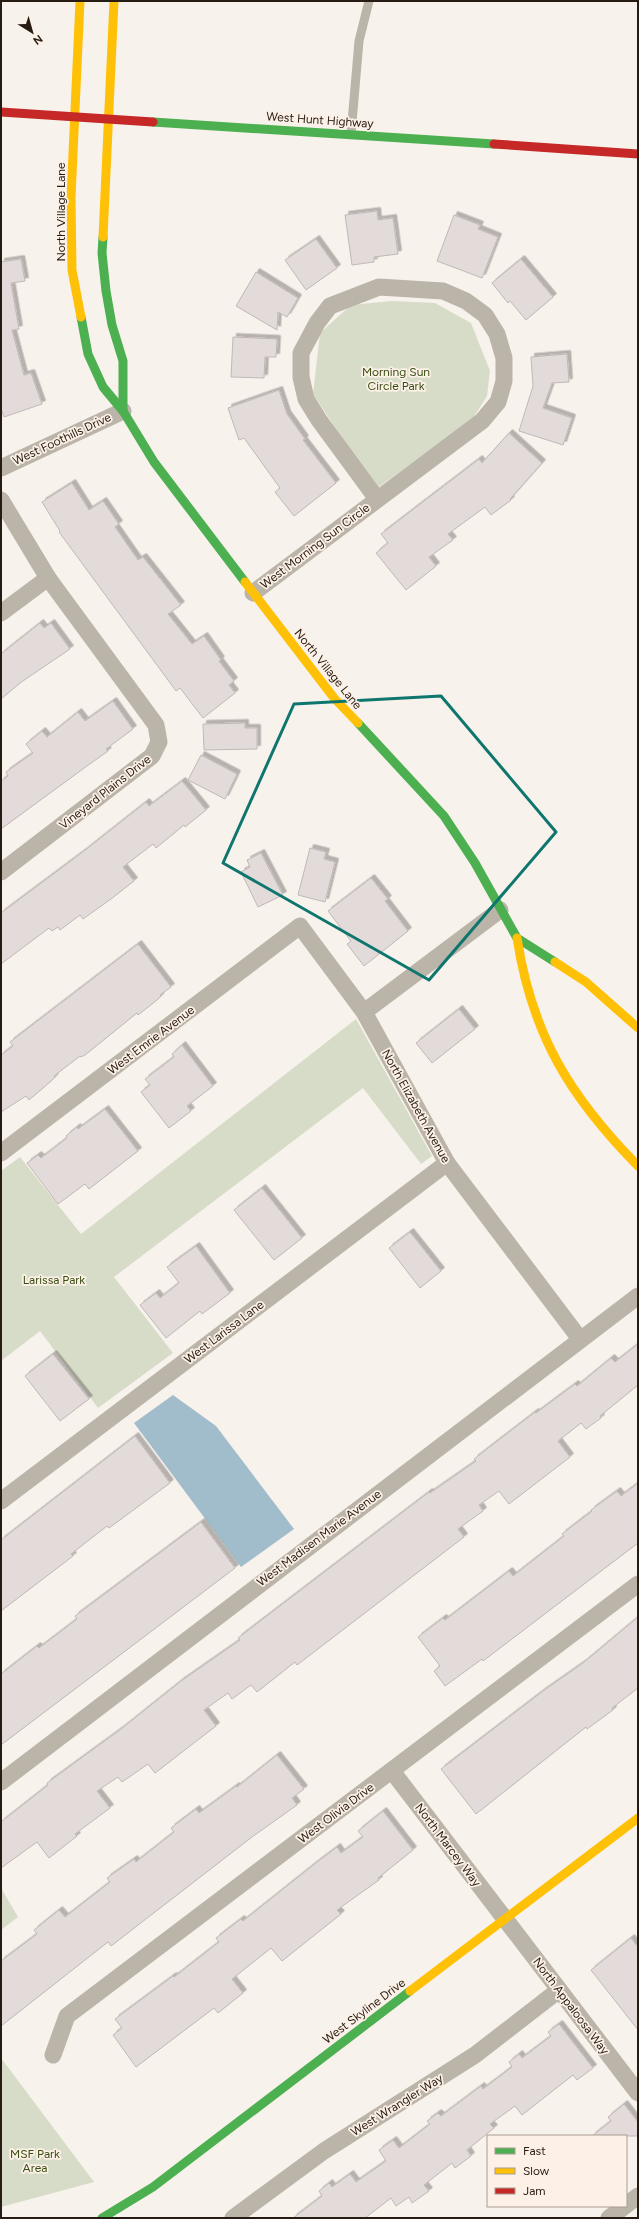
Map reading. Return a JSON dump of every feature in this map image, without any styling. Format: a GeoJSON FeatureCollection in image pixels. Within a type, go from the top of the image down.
{"type":"FeatureCollection","features":[{"type":"Feature","properties":{"kind":"street","name":"North Village Lane"},"geometry":{"type":"LineString","coordinates":[[80,1],[71,204],[73,276],[88,354],[103,387],[123,411],[154,462],[334,698],[420,788],[444,816],[475,863],[517,938],[520,965],[532,1012],[555,1062],[588,1112],[638,1166]]}},
{"type":"Feature","properties":{"kind":"street"},"geometry":{"type":"LineString","coordinates":[[114,1],[107,118],[102,253],[106,291],[112,325],[123,362],[123,411]]}},
{"type":"Feature","properties":{"kind":"street","name":"West Hunt Highway"},"geometry":{"type":"LineString","coordinates":[[1,112],[638,154]]}},
{"type":"Feature","properties":{"kind":"street","name":"West Morning Sun Circle"},"geometry":{"type":"LineString","coordinates":[[253,593],[482,421],[498,402],[504,381],[504,358],[497,334],[486,315],[466,301],[443,291],[379,287],[330,306],[317,323],[301,353],[301,377],[306,399],[319,420],[377,499]]}},
{"type":"Feature","properties":{"kind":"street","name":"West Foothills Drive"},"geometry":{"type":"LineString","coordinates":[[1,468],[123,411]]}},
{"type":"Feature","properties":{"kind":"street","name":"Vineyard Plains Drive"},"geometry":{"type":"LineString","coordinates":[[1,500],[48,578],[156,725],[160,742],[152,756],[1,872]]}},
{"type":"Feature","properties":{"kind":"street"},"geometry":{"type":"LineString","coordinates":[[1,613],[48,578]]}},
{"type":"Feature","properties":{"kind":"street"},"geometry":{"type":"LineString","coordinates":[[364,1012],[500,910]]}},
{"type":"Feature","properties":{"kind":"street","name":"North Elizabeth Avenue"},"geometry":{"type":"LineString","coordinates":[[300,926],[364,1012],[447,1163],[580,1339]]}},
{"type":"Feature","properties":{"kind":"street","name":"West Emrie Avenue"},"geometry":{"type":"LineString","coordinates":[[1,1154],[300,926]]}},
{"type":"Feature","properties":{"kind":"street","name":"North Village Lane"},"geometry":{"type":"LineString","coordinates":[[517,938],[586,982],[638,1028]]}},
{"type":"Feature","properties":{"kind":"street","name":"West Larissa Lane"},"geometry":{"type":"LineString","coordinates":[[1,1501],[447,1163]]}},
{"type":"Feature","properties":{"kind":"street","name":"West Madisen Marie Avenue"},"geometry":{"type":"LineString","coordinates":[[1,1782],[638,1296]]}},
{"type":"Feature","properties":{"kind":"street","name":"West Olivia Drive"},"geometry":{"type":"LineString","coordinates":[[53,2055],[67,2016],[638,1584]]}},
{"type":"Feature","properties":{"kind":"street","name":"North Marcey Way"},"geometry":{"type":"LineString","coordinates":[[392,1771],[505,1919]]}},
{"type":"Feature","properties":{"kind":"street","name":"West Skyline Drive"},"geometry":{"type":"LineString","coordinates":[[102,2218],[153,2187],[638,1818]]}},
{"type":"Feature","properties":{"kind":"street","name":"North Appaloosa Way"},"geometry":{"type":"LineString","coordinates":[[505,1919],[638,2092]]}},
{"type":"Feature","properties":{"kind":"street","name":"West Wrangler Way"},"geometry":{"type":"LineString","coordinates":[[233,2218],[324,2151],[474,2055],[559,1990]]}},
{"type":"Feature","properties":{"kind":"street"},"geometry":{"type":"LineString","coordinates":[[627,2205],[638,2196]]}},
{"type":"Feature","properties":{"kind":"street"},"geometry":{"type":"LineString","coordinates":[[609,2218],[625,2207]]}},
{"type":"Feature","properties":{"kind":"lane"},"geometry":{"type":"LineString","coordinates":[[351,134],[359,42],[369,1]]}},
{"type":"Feature","properties":{"kind":"highlighted area"},"geometry":{"type":"Polygon","coordinates":[[[441,696],[556,832],[429,980],[223,863],[294,704],[441,696]]]}},
{"type":"Feature","properties":{"kind":"green space","name":"Morning Sun Circle Park"},"geometry":{"type":"Polygon","coordinates":[[[392,301],[435,303],[471,323],[490,371],[487,396],[472,420],[376,489],[313,394],[320,333],[351,305],[392,301]]]}},
{"type":"Feature","properties":{"kind":"green space","name":"Larissa Park"},"geometry":{"type":"Polygon","coordinates":[[[356,1019],[432,1156],[421,1164],[363,1088],[114,1277],[173,1353],[98,1408],[40,1331],[1,1361],[1,1171],[20,1157],[81,1234],[356,1019]]]}},
{"type":"Feature","properties":{"kind":"green space"},"geometry":{"type":"Polygon","coordinates":[[[1,1888],[18,1917],[1,1930],[1,1888]]]}},
{"type":"Feature","properties":{"kind":"green space","name":"MSF Park Area"},"geometry":{"type":"Polygon","coordinates":[[[1,2058],[94,2182],[1,2207],[1,2058]]]}},
{"type":"Feature","properties":{"kind":"water"},"geometry":{"type":"Polygon","coordinates":[[[173,1395],[216,1426],[294,1529],[241,1567],[134,1423],[173,1395]]]}},
{"type":"Feature","properties":{"kind":"building"},"geometry":{"type":"Polygon","coordinates":[[[377,211],[378,220],[393,218],[398,254],[374,257],[374,262],[352,265],[345,215],[377,211]]]}},
{"type":"Feature","properties":{"kind":"building"},"geometry":{"type":"Polygon","coordinates":[[[454,215],[480,225],[478,229],[498,237],[482,278],[437,261],[454,215]]]}},
{"type":"Feature","properties":{"kind":"building"},"geometry":{"type":"Polygon","coordinates":[[[316,239],[337,268],[306,290],[285,260],[316,239]]]}},
{"type":"Feature","properties":{"kind":"building"},"geometry":{"type":"Polygon","coordinates":[[[21,259],[25,281],[11,283],[19,329],[12,330],[24,375],[31,373],[42,404],[4,417],[1,409],[1,262],[21,259]]]}},
{"type":"Feature","properties":{"kind":"building"},"geometry":{"type":"Polygon","coordinates":[[[521,259],[553,297],[526,320],[510,301],[508,303],[492,283],[521,259]]]}},
{"type":"Feature","properties":{"kind":"building"},"geometry":{"type":"Polygon","coordinates":[[[256,272],[298,298],[287,317],[278,312],[277,330],[236,306],[256,272]]]}},
{"type":"Feature","properties":{"kind":"building"},"geometry":{"type":"Polygon","coordinates":[[[233,337],[277,339],[276,357],[265,357],[264,378],[231,377],[233,337]]]}},
{"type":"Feature","properties":{"kind":"building"},"geometry":{"type":"Polygon","coordinates":[[[567,354],[569,382],[552,383],[543,408],[572,418],[563,445],[519,431],[533,386],[531,357],[567,354]]]}},
{"type":"Feature","properties":{"kind":"building"},"geometry":{"type":"Polygon","coordinates":[[[279,390],[287,414],[305,439],[303,440],[336,483],[294,516],[275,492],[280,488],[244,438],[239,440],[228,408],[279,390]]]}},
{"type":"Feature","properties":{"kind":"building"},"geometry":{"type":"Polygon","coordinates":[[[509,433],[542,463],[510,499],[511,500],[491,515],[485,507],[448,534],[453,540],[429,557],[436,566],[406,590],[376,553],[388,543],[381,534],[479,459],[482,463],[509,433]]]}},
{"type":"Feature","properties":{"kind":"building"},"geometry":{"type":"Polygon","coordinates":[[[72,483],[89,510],[103,501],[119,524],[115,527],[138,560],[143,557],[181,605],[168,614],[192,644],[204,636],[221,660],[219,661],[234,681],[229,685],[235,693],[203,718],[180,688],[176,691],[59,532],[60,531],[42,502],[72,483]]]}},
{"type":"Feature","properties":{"kind":"building"},"geometry":{"type":"Polygon","coordinates":[[[40,623],[44,628],[51,623],[70,649],[20,683],[1,699],[1,654],[40,623]]]}},
{"type":"Feature","properties":{"kind":"building"},"geometry":{"type":"Polygon","coordinates":[[[113,701],[133,729],[106,749],[108,751],[1,829],[1,781],[8,776],[6,772],[33,753],[26,744],[42,731],[47,737],[78,712],[85,721],[113,701]]]}},
{"type":"Feature","properties":{"kind":"building"},"geometry":{"type":"Polygon","coordinates":[[[245,723],[245,728],[257,728],[257,749],[204,750],[203,724],[245,723]]]}},
{"type":"Feature","properties":{"kind":"building"},"geometry":{"type":"Polygon","coordinates":[[[201,755],[237,774],[225,799],[188,780],[201,755]]]}},
{"type":"Feature","properties":{"kind":"building"},"geometry":{"type":"Polygon","coordinates":[[[182,781],[206,810],[185,827],[184,825],[156,848],[153,844],[123,867],[134,881],[111,899],[83,919],[80,915],[60,930],[58,927],[52,931],[49,928],[1,964],[1,913],[84,851],[146,802],[149,806],[182,781]]]}},
{"type":"Feature","properties":{"kind":"building"},"geometry":{"type":"Polygon","coordinates":[[[310,848],[326,852],[324,859],[335,862],[325,902],[298,895],[310,848]]]}},
{"type":"Feature","properties":{"kind":"building"},"geometry":{"type":"Polygon","coordinates":[[[261,853],[283,895],[258,907],[241,872],[250,867],[247,860],[261,853]]]}},
{"type":"Feature","properties":{"kind":"building"},"geometry":{"type":"Polygon","coordinates":[[[371,878],[388,899],[385,901],[408,931],[364,966],[347,944],[351,941],[328,911],[371,878]]]}},
{"type":"Feature","properties":{"kind":"building"},"geometry":{"type":"Polygon","coordinates":[[[138,944],[171,987],[138,1015],[137,1013],[85,1055],[80,1056],[54,1076],[55,1077],[51,1081],[29,1100],[26,1096],[1,1112],[1,1055],[13,1046],[10,1042],[138,944]]]}},
{"type":"Feature","properties":{"kind":"building"},"geometry":{"type":"Polygon","coordinates":[[[459,1009],[475,1029],[432,1063],[416,1043],[459,1009]]]}},
{"type":"Feature","properties":{"kind":"building"},"geometry":{"type":"Polygon","coordinates":[[[182,1045],[213,1086],[187,1106],[191,1111],[169,1128],[141,1092],[150,1085],[145,1079],[174,1057],[172,1054],[182,1045]]]}},
{"type":"Feature","properties":{"kind":"building"},"geometry":{"type":"Polygon","coordinates":[[[105,1109],[138,1151],[89,1189],[85,1184],[58,1204],[27,1163],[38,1155],[41,1158],[67,1138],[66,1136],[77,1127],[78,1129],[105,1109]]]}},
{"type":"Feature","properties":{"kind":"building"},"geometry":{"type":"Polygon","coordinates":[[[262,1188],[302,1238],[274,1260],[234,1210],[262,1188]]]}},
{"type":"Feature","properties":{"kind":"building"},"geometry":{"type":"Polygon","coordinates":[[[410,1232],[441,1271],[420,1288],[389,1248],[410,1232]]]}},
{"type":"Feature","properties":{"kind":"building"},"geometry":{"type":"Polygon","coordinates":[[[196,1246],[230,1293],[202,1314],[200,1311],[166,1338],[140,1305],[156,1293],[160,1298],[179,1283],[167,1267],[196,1246]]]}},
{"type":"Feature","properties":{"kind":"building"},"geometry":{"type":"Polygon","coordinates":[[[638,1344],[638,1385],[600,1416],[601,1418],[586,1429],[581,1423],[558,1441],[570,1457],[509,1504],[499,1491],[479,1505],[483,1511],[458,1529],[464,1537],[297,1665],[295,1662],[257,1692],[251,1685],[232,1699],[228,1693],[204,1710],[216,1726],[155,1773],[148,1764],[122,1782],[118,1777],[97,1791],[110,1808],[75,1834],[77,1836],[49,1858],[37,1842],[1,1868],[1,1822],[48,1785],[47,1783],[121,1729],[181,1681],[240,1640],[238,1638],[429,1492],[430,1493],[476,1461],[474,1459],[535,1412],[536,1413],[575,1384],[577,1386],[611,1358],[615,1362],[638,1344]]]}},
{"type":"Feature","properties":{"kind":"building"},"geometry":{"type":"Polygon","coordinates":[[[53,1354],[89,1399],[60,1421],[25,1376],[53,1354]]]}},
{"type":"Feature","properties":{"kind":"building"},"geometry":{"type":"Polygon","coordinates":[[[135,1436],[170,1483],[109,1528],[107,1526],[71,1554],[73,1556],[1,1611],[1,1540],[135,1436]]]}},
{"type":"Feature","properties":{"kind":"building"},"geometry":{"type":"Polygon","coordinates":[[[638,1483],[638,1543],[483,1661],[482,1659],[445,1686],[434,1671],[440,1666],[418,1637],[443,1618],[445,1620],[509,1571],[513,1576],[564,1536],[562,1534],[592,1511],[591,1510],[617,1491],[621,1496],[638,1483]]]}},
{"type":"Feature","properties":{"kind":"building"},"geometry":{"type":"Polygon","coordinates":[[[201,1522],[235,1568],[1,1745],[1,1674],[37,1646],[39,1648],[77,1619],[75,1616],[201,1522]]]}},
{"type":"Feature","properties":{"kind":"building"},"geometry":{"type":"Polygon","coordinates":[[[638,1617],[638,1688],[612,1708],[613,1710],[587,1729],[586,1727],[476,1814],[441,1769],[543,1691],[583,1663],[638,1617]]]}},
{"type":"Feature","properties":{"kind":"building"},"geometry":{"type":"Polygon","coordinates":[[[277,1755],[304,1789],[292,1798],[297,1805],[252,1837],[111,1946],[108,1942],[1,2026],[1,1961],[37,1934],[34,1930],[59,1910],[65,1917],[110,1882],[107,1878],[134,1859],[136,1862],[174,1832],[171,1828],[196,1809],[199,1813],[236,1786],[237,1787],[277,1755]]]}},
{"type":"Feature","properties":{"kind":"building"},"geometry":{"type":"Polygon","coordinates":[[[383,1811],[413,1850],[378,1878],[379,1880],[337,1910],[341,1914],[282,1961],[271,1948],[232,1979],[243,1993],[218,2013],[214,2008],[136,2067],[113,2035],[122,2028],[115,2019],[173,1976],[174,1977],[219,1942],[216,1938],[241,1919],[243,1921],[337,1847],[341,1853],[363,1837],[358,1831],[383,1811]]]}},
{"type":"Feature","properties":{"kind":"building"},"geometry":{"type":"Polygon","coordinates":[[[631,1938],[638,1947],[638,2030],[591,1970],[631,1938]]]}},
{"type":"Feature","properties":{"kind":"building"},"geometry":{"type":"Polygon","coordinates":[[[559,2024],[593,2068],[577,2080],[573,2075],[522,2115],[515,2106],[490,2124],[494,2128],[467,2150],[471,2156],[455,2168],[452,2163],[424,2185],[429,2191],[412,2203],[409,2197],[396,2206],[391,2198],[365,2218],[293,2218],[322,2196],[319,2191],[329,2183],[332,2187],[350,2174],[356,2182],[386,2161],[379,2150],[393,2140],[399,2148],[430,2124],[427,2121],[438,2113],[441,2116],[481,2086],[483,2089],[512,2067],[509,2062],[519,2054],[522,2058],[551,2036],[548,2032],[559,2024]]]}},
{"type":"Feature","properties":{"kind":"building"},"geometry":{"type":"Polygon","coordinates":[[[624,2104],[638,2122],[638,2136],[593,2135],[611,2121],[608,2117],[624,2104]]]}},
{"type":"Feature","properties":{"kind":"traffic: fast"},"geometry":{"type":"LineString","coordinates":[[153,122],[494,144]]}},
{"type":"Feature","properties":{"kind":"traffic: fast"},"geometry":{"type":"LineString","coordinates":[[103,237],[102,253],[106,291],[112,325],[123,361],[123,411]]}},
{"type":"Feature","properties":{"kind":"traffic: fast"},"geometry":{"type":"LineString","coordinates":[[81,317],[88,354],[103,387],[123,411],[154,462],[245,582]]}},
{"type":"Feature","properties":{"kind":"traffic: fast"},"geometry":{"type":"LineString","coordinates":[[358,723],[444,816],[475,863],[517,938],[555,962]]}},
{"type":"Feature","properties":{"kind":"traffic: fast"},"geometry":{"type":"LineString","coordinates":[[102,2218],[153,2187],[410,1991]]}},
{"type":"Feature","properties":{"kind":"traffic: slow"},"geometry":{"type":"LineString","coordinates":[[80,1],[71,197],[72,270],[81,317]]}},
{"type":"Feature","properties":{"kind":"traffic: slow"},"geometry":{"type":"LineString","coordinates":[[103,237],[114,1]]}},
{"type":"Feature","properties":{"kind":"traffic: slow"},"geometry":{"type":"LineString","coordinates":[[245,582],[334,698],[358,723]]}},
{"type":"Feature","properties":{"kind":"traffic: slow"},"geometry":{"type":"LineString","coordinates":[[517,938],[524,973],[533,1005],[544,1035],[558,1062],[574,1089],[593,1115],[638,1166]]}},
{"type":"Feature","properties":{"kind":"traffic: slow"},"geometry":{"type":"LineString","coordinates":[[555,962],[586,982],[638,1028]]}},
{"type":"Feature","properties":{"kind":"traffic: slow"},"geometry":{"type":"LineString","coordinates":[[410,1991],[638,1818]]}},
{"type":"Feature","properties":{"kind":"traffic: jam"},"geometry":{"type":"LineString","coordinates":[[1,112],[153,122]]}},
{"type":"Feature","properties":{"kind":"traffic: jam"},"geometry":{"type":"LineString","coordinates":[[494,144],[638,154]]}}]}
